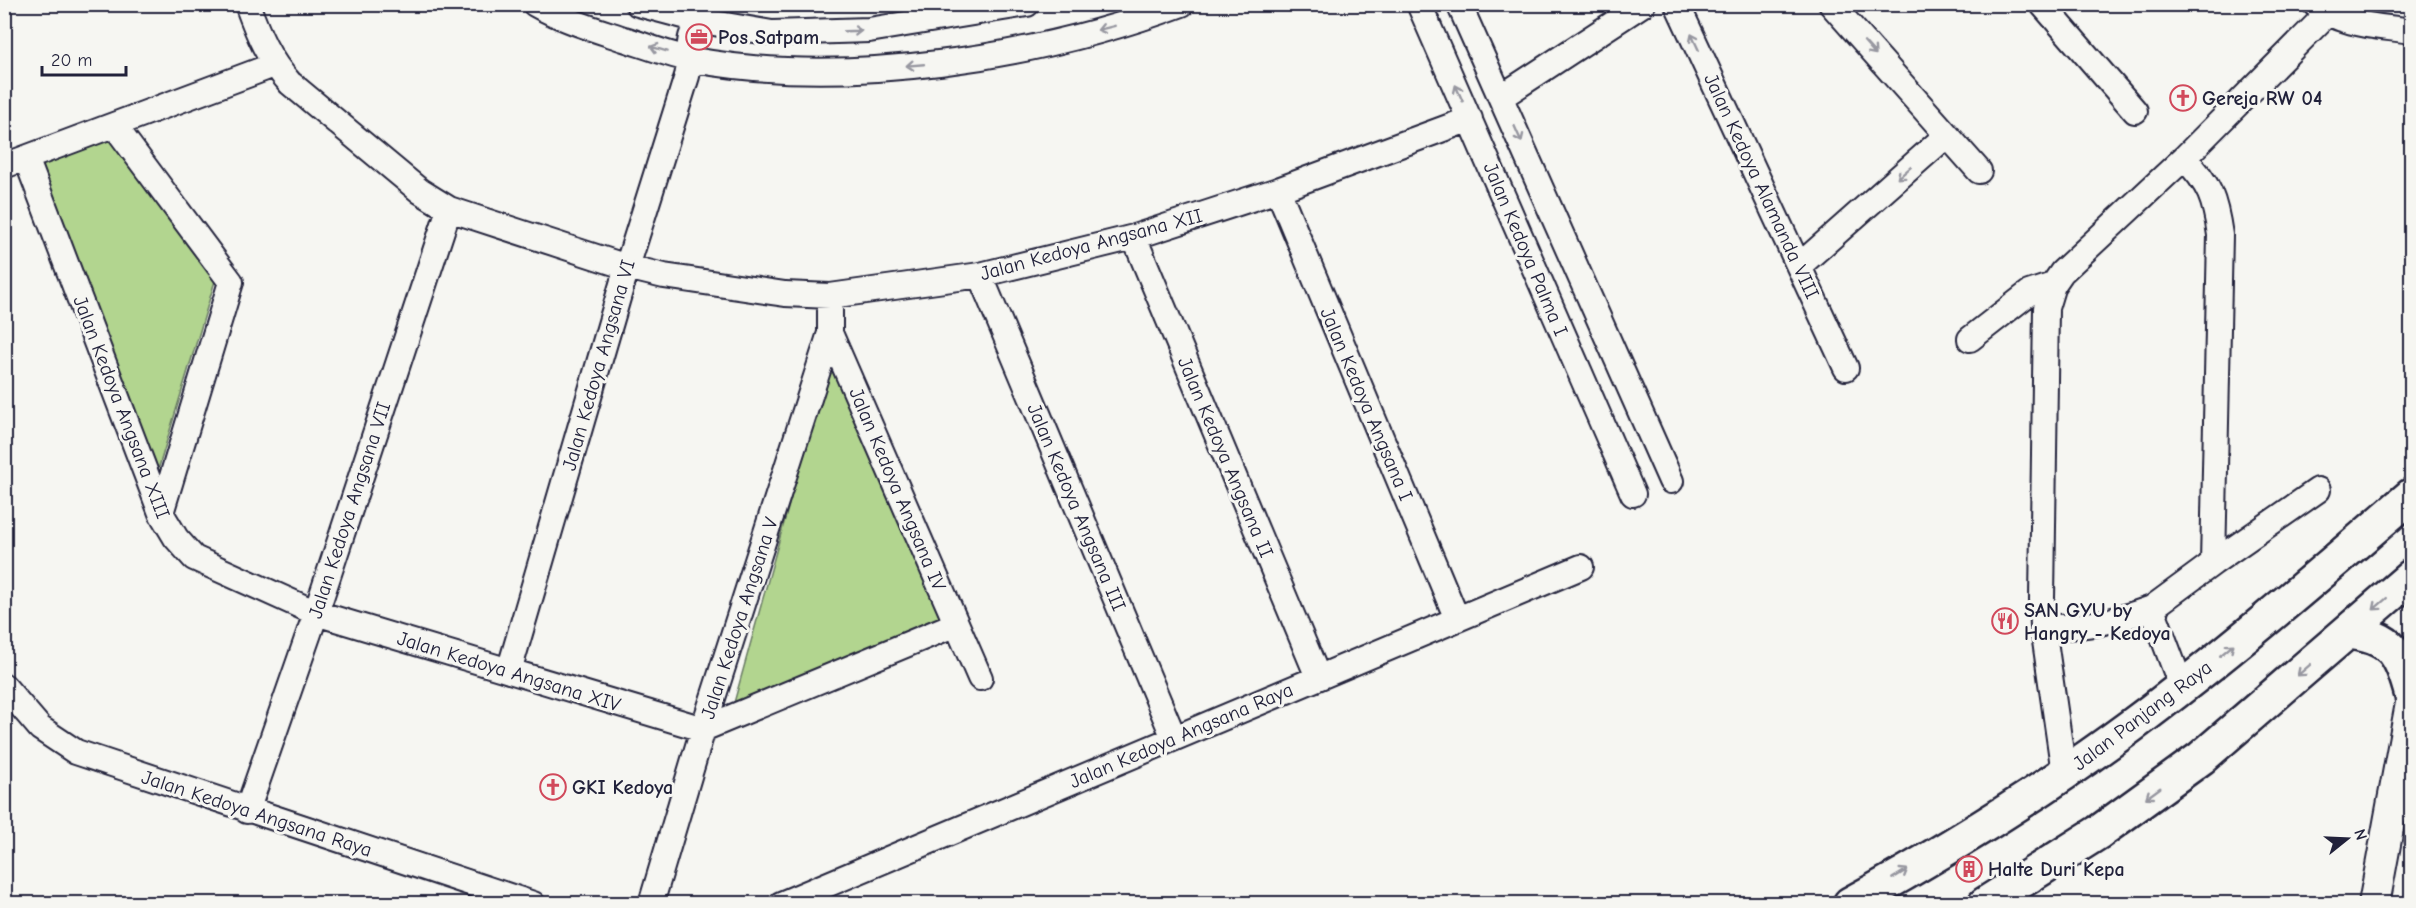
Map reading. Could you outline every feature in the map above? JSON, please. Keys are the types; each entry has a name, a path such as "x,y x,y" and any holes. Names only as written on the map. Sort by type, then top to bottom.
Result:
{"main road":[{"path":"2354,544 2412,473"},
{"name":"Jalan Panjang Raya","path":"1850,903 2064,773 2182,688 2412,495"},
{"path":"1985,903 2099,832 2201,758 2412,576"},
{"path":"2348,632 2365,634 2391,646 2400,660 2412,697"}],"street":[{"name":"Jalan Kedoya Angsana XII","path":"247,4 274,65 290,83 420,191 449,209 627,267 664,276 785,294 830,296 980,275 1134,237 1278,190 1470,119"},
{"path":"535,4 592,29 692,60 741,67 811,69 915,66 1017,51 1149,17 1182,4"},
{"path":"638,4 704,21 772,33 869,30 1027,4"},
{"name":"Jalan Kedoya Palma I","path":"1419,4 1633,494"},
{"name":"Jalan Kedoya Palma I","path":"1459,4 1671,481"},
{"path":"1502,97 1643,4"},
{"name":"Jalan Kedoya Alamanda VIII","path":"1677,4 1846,368"},
{"path":"1831,4 1979,171"},
{"path":"2042,4 2135,111"},
{"path":"2064,773 2043,627 2046,308 2053,285 2062,272 2184,158 2321,9 2346,21 2412,31"},
{"name":"Jalan Kedoya Angsana VI","path":"509,671 627,267 692,60 689,41 695,26 704,21"},
{"path":"15,162 274,65"},
{"path":"114,125 231,282 161,513"},
{"path":"1799,266 1947,135"},
{"path":"2184,158 2202,176 2216,202 2220,235 2213,563"},
{"name":"Jalan Kedoya Angsana XIII","path":"15,162 161,513 180,544 194,558 316,613"},
{"name":"Jalan Kedoya Angsana I","path":"1278,190 1457,619"},
{"name":"Jalan Kedoya Angsana VII","path":"247,811 316,613 449,209"},
{"name":"Jalan Kedoya Angsana II","path":"1134,237 1318,677"},
{"name":"Jalan Kedoya Angsana III","path":"980,275 1174,738"},
{"path":"1970,339 2029,293 2053,285"},
{"path":"1549,301 1586,286"},
{"name":"Jalan Kedoya Angsana IV","path":"830,296 830,333 980,678"},
{"name":"Jalan Kedoya Angsana V","path":"651,903 703,729 830,333"},
{"path":"2043,627 2078,628 2109,623 2152,608 2318,490"},
{"name":"Jalan Kedoya Angsana Raya","path":"781,903 1581,567"},
{"path":"2152,608 2182,688"},
{"name":"Jalan Kedoya Angsana XIV","path":"316,613 703,729"},
{"path":"703,729 956,624"},
{"name":"Jalan Kedoya Angsana Raya","path":"4,686 40,728 76,752 247,811 533,903"},
{"path":"2374,903 2412,697"}],"green space":[{"path":"112,136 221,261 152,490 37,161"},
{"path":"832,350 957,629 732,710"}],"place":[{"name":"Pos Satpam","path":"699,37"},
{"name":"Gereja RW 04","path":"2183,98"},
{"name":"SAN GYU by Hangry - Kedoya","path":"2005,621"},
{"name":"GKI Kedoya","path":"553,787"},
{"name":"Halte Duri Kepa","path":"1969,869"}]}
